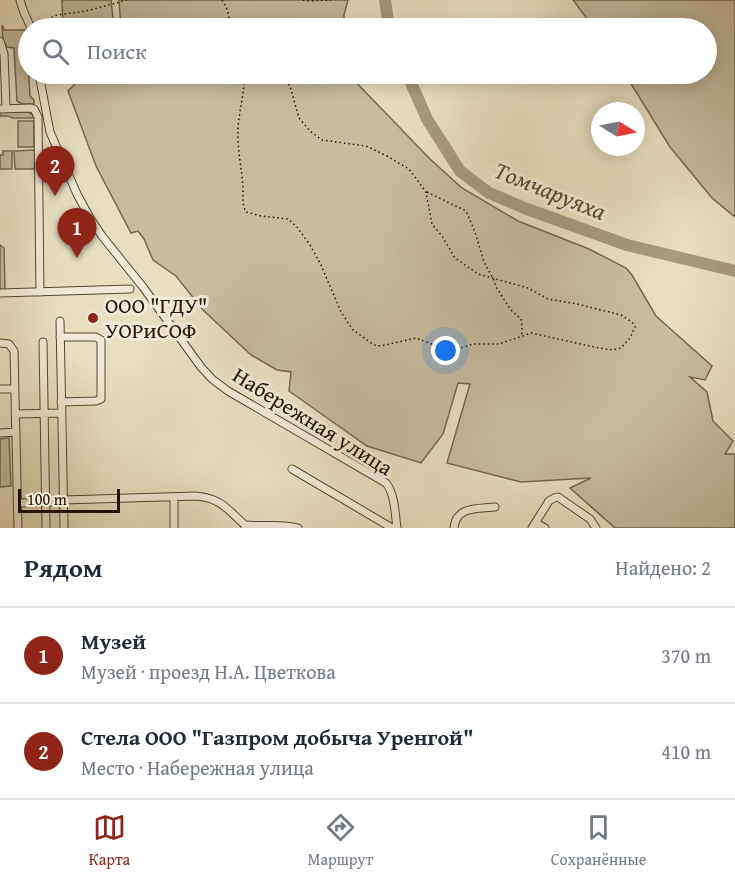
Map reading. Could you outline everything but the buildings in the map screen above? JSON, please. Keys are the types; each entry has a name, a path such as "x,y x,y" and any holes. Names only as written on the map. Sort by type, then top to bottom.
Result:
{"street":[{"path":"20,0 27,18"},
{"path":"0,41 4,54 3,108 34,109 38,117 40,292"},
{"name":"Набережная улица","path":"41,84 50,132 90,218 143,286 201,367 228,391 386,483 392,494 394,528"},
{"path":"0,293 130,289"},
{"path":"60,321 64,528"},
{"path":"60,338 96,337 101,340 101,399 61,402"},
{"path":"43,342 46,528"},
{"path":"0,343 9,344 14,351 18,528"},
{"path":"0,389 14,388"},
{"path":"15,414 62,413"},
{"path":"0,433 16,432"},
{"path":"292,469 394,528"},
{"path":"174,497 174,528"},
{"path":"18,503 205,497 225,506 245,527 282,525 298,528"},
{"path":"544,528 534,525 549,501 558,497 590,519 596,528"},
{"path":"454,528 460,513 495,507"}],"path":[{"path":"50,18 127,0"},
{"path":"222,0 227,7 230,18"},
{"path":"303,0 307,2 331,0"},
{"path":"243,84 238,129 243,206 246,212 288,219 297,227 321,265 341,312 353,330 374,345 381,346 416,338 458,349 473,344 499,344 531,333 613,350 621,348 630,338 634,327 632,322 621,315 548,299 528,288 478,274 454,258 442,236 432,224 426,192 409,169 366,146 322,140 299,118 288,84"},
{"path":"426,192 466,211 475,232 483,262 505,302 521,319 522,333 519,337"}],"shaded area":[{"path":"62,0 111,0 113,18 63,18"},
{"path":"119,0 348,0 344,18 120,18"},
{"path":"573,0 735,0 735,217 712,198 670,147 645,106 645,102 642,102 631,84 717,84 717,18 586,18"},
{"path":"2,26 4,30 18,30 18,84 29,84 30,96 34,104 22,104 17,101 14,48 7,47 3,42"},
{"path":"75,84 358,84 430,159 462,188 518,221 589,249 626,268 656,316 712,366 705,380 690,377 707,392 713,421 733,441 725,454 735,454 735,528 615,528 570,488 591,478 521,482 447,463 470,384 458,383 443,434 421,463 367,446 289,391 291,372 277,370 251,355 203,310 176,276 153,260 138,231 131,233 96,166 68,91"},
{"path":"0,112 28,112 34,118 0,116"},
{"path":"18,121 34,121 34,147 18,147"},
{"path":"35,150 33,169 15,169 14,151"},
{"path":"3,151 12,151 12,169 0,169 0,155 3,155"},
{"path":"0,245 4,248 5,290 0,290"},
{"path":"9,438 11,486 0,487 0,439"}],"waterway":[{"name":"Томчаруяха","path":"385,0 388,18"},
{"name":"Томчаруяха","path":"411,84 427,119 460,171 489,193 627,245 735,271"}],"place":[{"name":"Стела ООО \"Газпром добыча Уренгой\"","path":"55,196"},
{"name":"Музей","path":"77,258"},
{"name":"ООО \"ГДУ\" УОРиСОФ","path":"93,318"}]}
